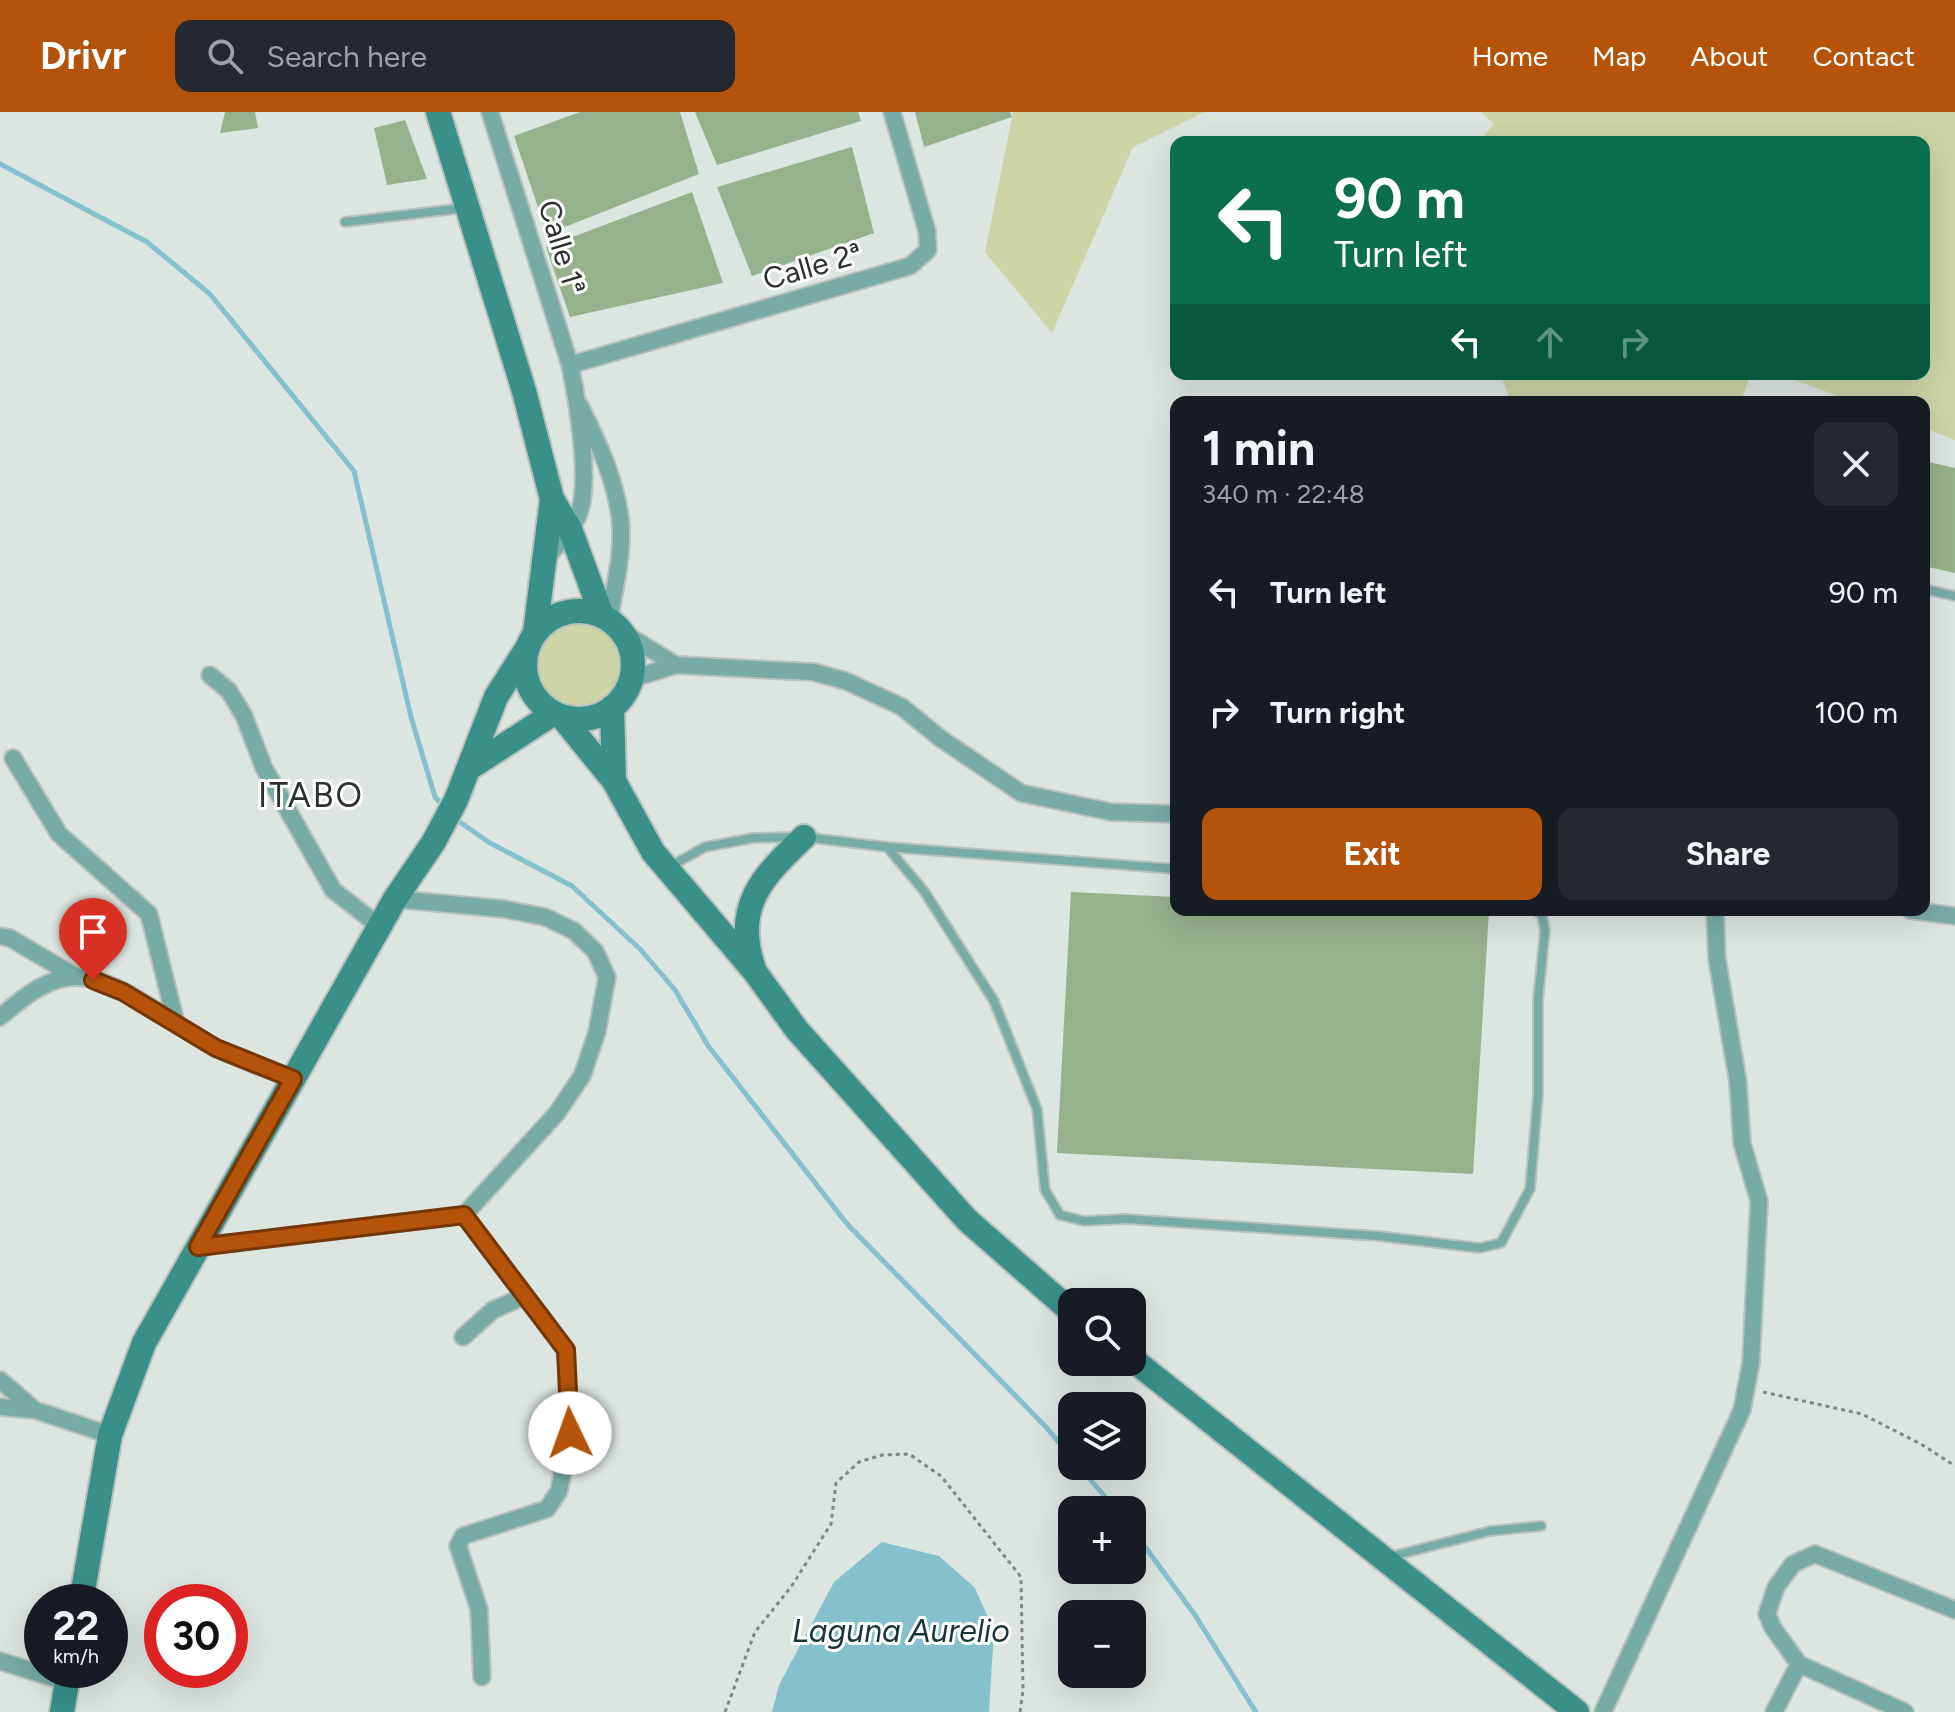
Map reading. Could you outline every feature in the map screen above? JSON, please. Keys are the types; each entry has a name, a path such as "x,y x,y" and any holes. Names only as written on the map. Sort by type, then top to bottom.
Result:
{"main road":[{"path":"438,112 524,391 552,499 570,529 611,623 632,657 631,679 612,707 597,716 579,719 558,715 468,769"},
{"path":"552,499 546,558 532,639 524,664 528,684 538,701 558,715 614,781 636,825 666,869 755,972 797,1030 967,1220 1058,1300"},
{"path":"84,1584 110,1435 144,1343 379,926 433,843 456,800 496,697 546,622 573,611 611,623"},
{"path":"612,707 614,781"},
{"path":"755,972 745,942 749,912 758,885 804,837"},
{"path":"1146,1370 1577,1712"},
{"path":"62,1712 66,1688"}],"street":[{"name":"Calle 1ª","path":"490,112 570,365 577,400 582,498 578,517 546,558"},
{"name":"Calle 2ª","path":"570,365 910,266 928,250 927,231 892,112"},
{"name":"Calle 1ª","path":"577,400 601,448 618,507 619,556 611,623"},
{"path":"611,623 676,665"},
{"path":"631,679 676,665 813,672 846,681 902,707 940,738 1021,793 1111,812 1170,814"},
{"path":"210,675 229,691 244,716 264,768 333,890 379,926"},
{"path":"13,758 59,834 149,914 176,1023"},
{"path":"198,1247 464,1215 557,1113 582,1076 597,1032 607,977 595,951 574,931 545,917 504,909 395,899"},
{"path":"1930,913 1955,916"},
{"path":"1603,1712 1742,1410 1746,1388 1758,1271 1759,1201 1742,1143 1738,1082 1717,959 1715,916"},
{"path":"0,936 76,977 123,992 216,1048 293,1079"},
{"path":"0,1017 53,980 76,977"},
{"path":"464,1215 566,1350 570,1433 559,1491 547,1509 463,1536 458,1546 479,1609 482,1677"},
{"path":"463,1337 493,1310 525,1296"},
{"path":"0,1380 35,1410"},
{"path":"0,1407 35,1410 110,1435"},
{"path":"1905,1712 1799,1664 1773,1628 1767,1614 1776,1587 1793,1564 1815,1554 1955,1610"},
{"path":"0,1661 24,1666"},
{"path":"1774,1712 1799,1664"}],"lane":[{"path":"345,222 467,207"},
{"path":"1930,590 1955,596"},
{"path":"666,869 705,847 753,838 804,837 887,847 1170,869"},
{"path":"887,847 924,891 994,1001 1037,1109 1045,1190 1060,1215 1084,1221 1126,1219 1315,1232 1480,1248 1501,1243 1530,1189 1538,1095 1538,1000 1545,930 1542,916"},
{"path":"1385,1558 1490,1531 1541,1526"}],"path":[{"path":"1746,1388 1862,1414 1921,1444 1955,1466"},
{"path":"725,1712 755,1632 791,1587 831,1524 836,1483 859,1462 882,1455 909,1454 941,1476 1021,1577 1023,1691 1020,1712"}],"green space":[{"path":"1013,112 1205,112 1133,147 1052,333 985,252"},
{"path":"1481,112 1955,112 1955,440 1930,430 1930,396 1838,396 1795,380 1930,380 1930,136 1484,136 1494,124"},
{"path":"1502,380 1749,380 1742,396 1509,396"},
{"path":"579,617 597,621 612,631 622,646 626,664 622,682 612,697 597,707 579,711 561,707 546,697 536,682 532,664 536,646 546,631 561,621"}],"water":[{"name":"Laguna Aurelio","path":"882,1542 939,1556 975,1588 994,1631 989,1712 772,1712 779,1685 834,1582"}],"building":[{"path":"225,112 255,112 258,128 220,133"},
{"path":"580,112 680,112 699,174 547,234 514,136"},
{"path":"695,112 858,112 861,121 717,165"},
{"path":"915,112 1010,112 1012,117 924,147"},
{"path":"405,120 427,179 387,185 374,128"},
{"path":"852,147 874,233 752,276 717,187"},
{"path":"692,192 723,283 570,317 546,247"},
{"path":"1930,462 1955,468 1955,573 1930,567"},
{"path":"1071,892 1170,897 1170,916 1489,916 1473,1174 1057,1153"}],"waterway":[{"path":"0,164 147,242 210,294 354,471 411,717 435,797 444,807"},
{"path":"454,818 490,843 572,886 640,949 675,990 709,1047 848,1225 1058,1441"},
{"path":"1091,1480 1104,1496"},
{"path":"1146,1548 1195,1615 1256,1712"}],"district":[{"name":"ITABO","path":"311,795"}],"route":[{"path":"93,980 123,992 216,1048 293,1079 198,1247 464,1215 566,1350 570,1433"}]}
